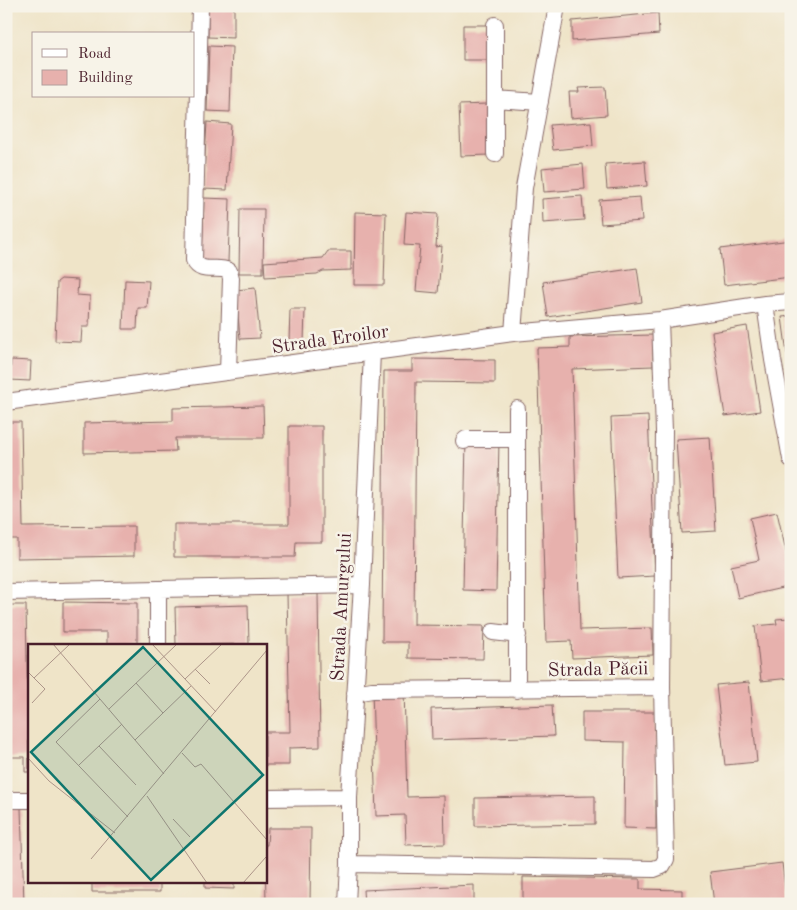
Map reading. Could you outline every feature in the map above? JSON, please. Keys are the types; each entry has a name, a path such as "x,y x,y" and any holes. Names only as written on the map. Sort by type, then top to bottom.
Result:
{"street":[{"path":"200,6 194,260 197,266 203,269 224,269 229,271 231,278 228,372"},
{"path":"513,333 524,188 557,6"},
{"path":"495,25 495,154"},
{"path":"495,99 540,102"},
{"name":"Strada Eroilor","path":"6,402 513,333 660,320 765,304 791,302"},
{"path":"765,304 791,459"},
{"path":"660,320 664,431 662,687"},
{"name":"Strada Amurgului","path":"347,904 349,797 362,585 372,352"},
{"path":"517,409 517,690"},
{"path":"464,441 466,439 517,439"},
{"path":"6,592 362,585"},
{"path":"158,589 158,644"},
{"path":"493,632 518,635"},
{"name":"Strada Păcii","path":"349,864 654,869 662,866 666,859 662,687 372,690 354,693"},
{"path":"266,798 349,797"},
{"path":"6,800 28,800"}],"building":[{"path":"208,6 234,6 234,38 208,37"},
{"path":"658,13 659,34 572,41 572,21"},
{"path":"463,25 487,25 487,60 463,60"},
{"path":"209,46 232,47 230,112 207,111"},
{"path":"605,87 607,115 571,118 569,92 579,92 578,88"},
{"path":"487,104 489,155 461,156 459,105"},
{"path":"207,122 231,124 227,190 203,189"},
{"path":"591,122 593,146 553,150 550,125"},
{"path":"645,161 647,186 607,189 605,164"},
{"path":"583,164 585,189 544,192 542,168"},
{"path":"582,196 584,220 543,223 542,199"},
{"path":"640,197 642,221 601,224 599,200"},
{"path":"204,198 230,199 228,262 202,261"},
{"path":"240,209 264,209 263,273 239,273"},
{"path":"355,212 386,213 384,285 354,285"},
{"path":"406,212 438,214 436,247 442,246 438,293 416,291 420,246 404,245"},
{"path":"791,240 791,277 724,285 720,249"},
{"path":"328,251 351,251 351,270 265,277 264,262 323,258"},
{"path":"637,268 642,302 548,317 543,282"},
{"path":"61,279 78,280 77,295 90,296 89,327 82,327 81,342 55,341 57,282"},
{"path":"125,280 149,281 147,308 138,308 137,329 123,329"},
{"path":"255,288 260,338 240,339 236,290"},
{"path":"290,309 305,309 304,342 289,342"},
{"path":"791,316 791,353 787,354 782,317"},
{"path":"747,326 760,411 725,416 712,332"},
{"path":"653,335 653,366 572,369 580,630 652,628 653,655 572,658 571,641 546,642 537,348 570,347 570,337"},
{"path":"412,359 495,360 495,383 416,382 414,625 484,626 483,659 408,658 408,642 382,642 384,371 412,371"},
{"path":"11,360 31,361 30,381 10,380"},
{"path":"263,406 264,438 175,438 176,451 84,453 84,423 173,421 173,408"},
{"path":"648,416 655,576 618,578 611,418"},
{"path":"6,422 21,422 23,527 134,526 134,556 17,558 17,539 6,539"},
{"path":"289,426 322,426 322,542 296,542 295,557 174,557 174,524 289,524"},
{"path":"710,437 716,531 682,533 676,439"},
{"path":"466,439 499,439 496,591 463,590"},
{"path":"777,512 791,573 791,586 738,598 731,566 759,560 750,518"},
{"path":"318,593 320,747 289,748 289,765 266,765 266,732 290,732 287,594"},
{"path":"63,602 137,603 137,644 107,644 107,632 63,632"},
{"path":"6,605 26,605 28,772 25,772 25,757 6,757"},
{"path":"248,605 249,644 176,644 175,607"},
{"path":"790,618 791,678 761,681 755,626 777,624 776,619"},
{"path":"749,682 757,762 725,765 716,685"},
{"path":"404,689 407,797 444,796 445,844 406,845 405,815 376,816 372,690"},
{"path":"552,705 554,736 432,740 431,709"},
{"path":"582,712 656,712 656,829 624,828 625,742 582,741"},
{"path":"595,796 595,824 475,826 475,798"},
{"path":"21,808 24,904 6,904 6,809"},
{"path":"268,828 311,828 310,904 266,904"},
{"path":"782,863 787,904 714,904 710,872"},
{"path":"523,877 640,879 640,889 682,890 682,904 523,904"},
{"path":"92,882 160,882 160,892 92,892"},
{"path":"205,882 234,882 234,889 205,888"},
{"path":"474,885 474,904 364,904 363,890"}]}
